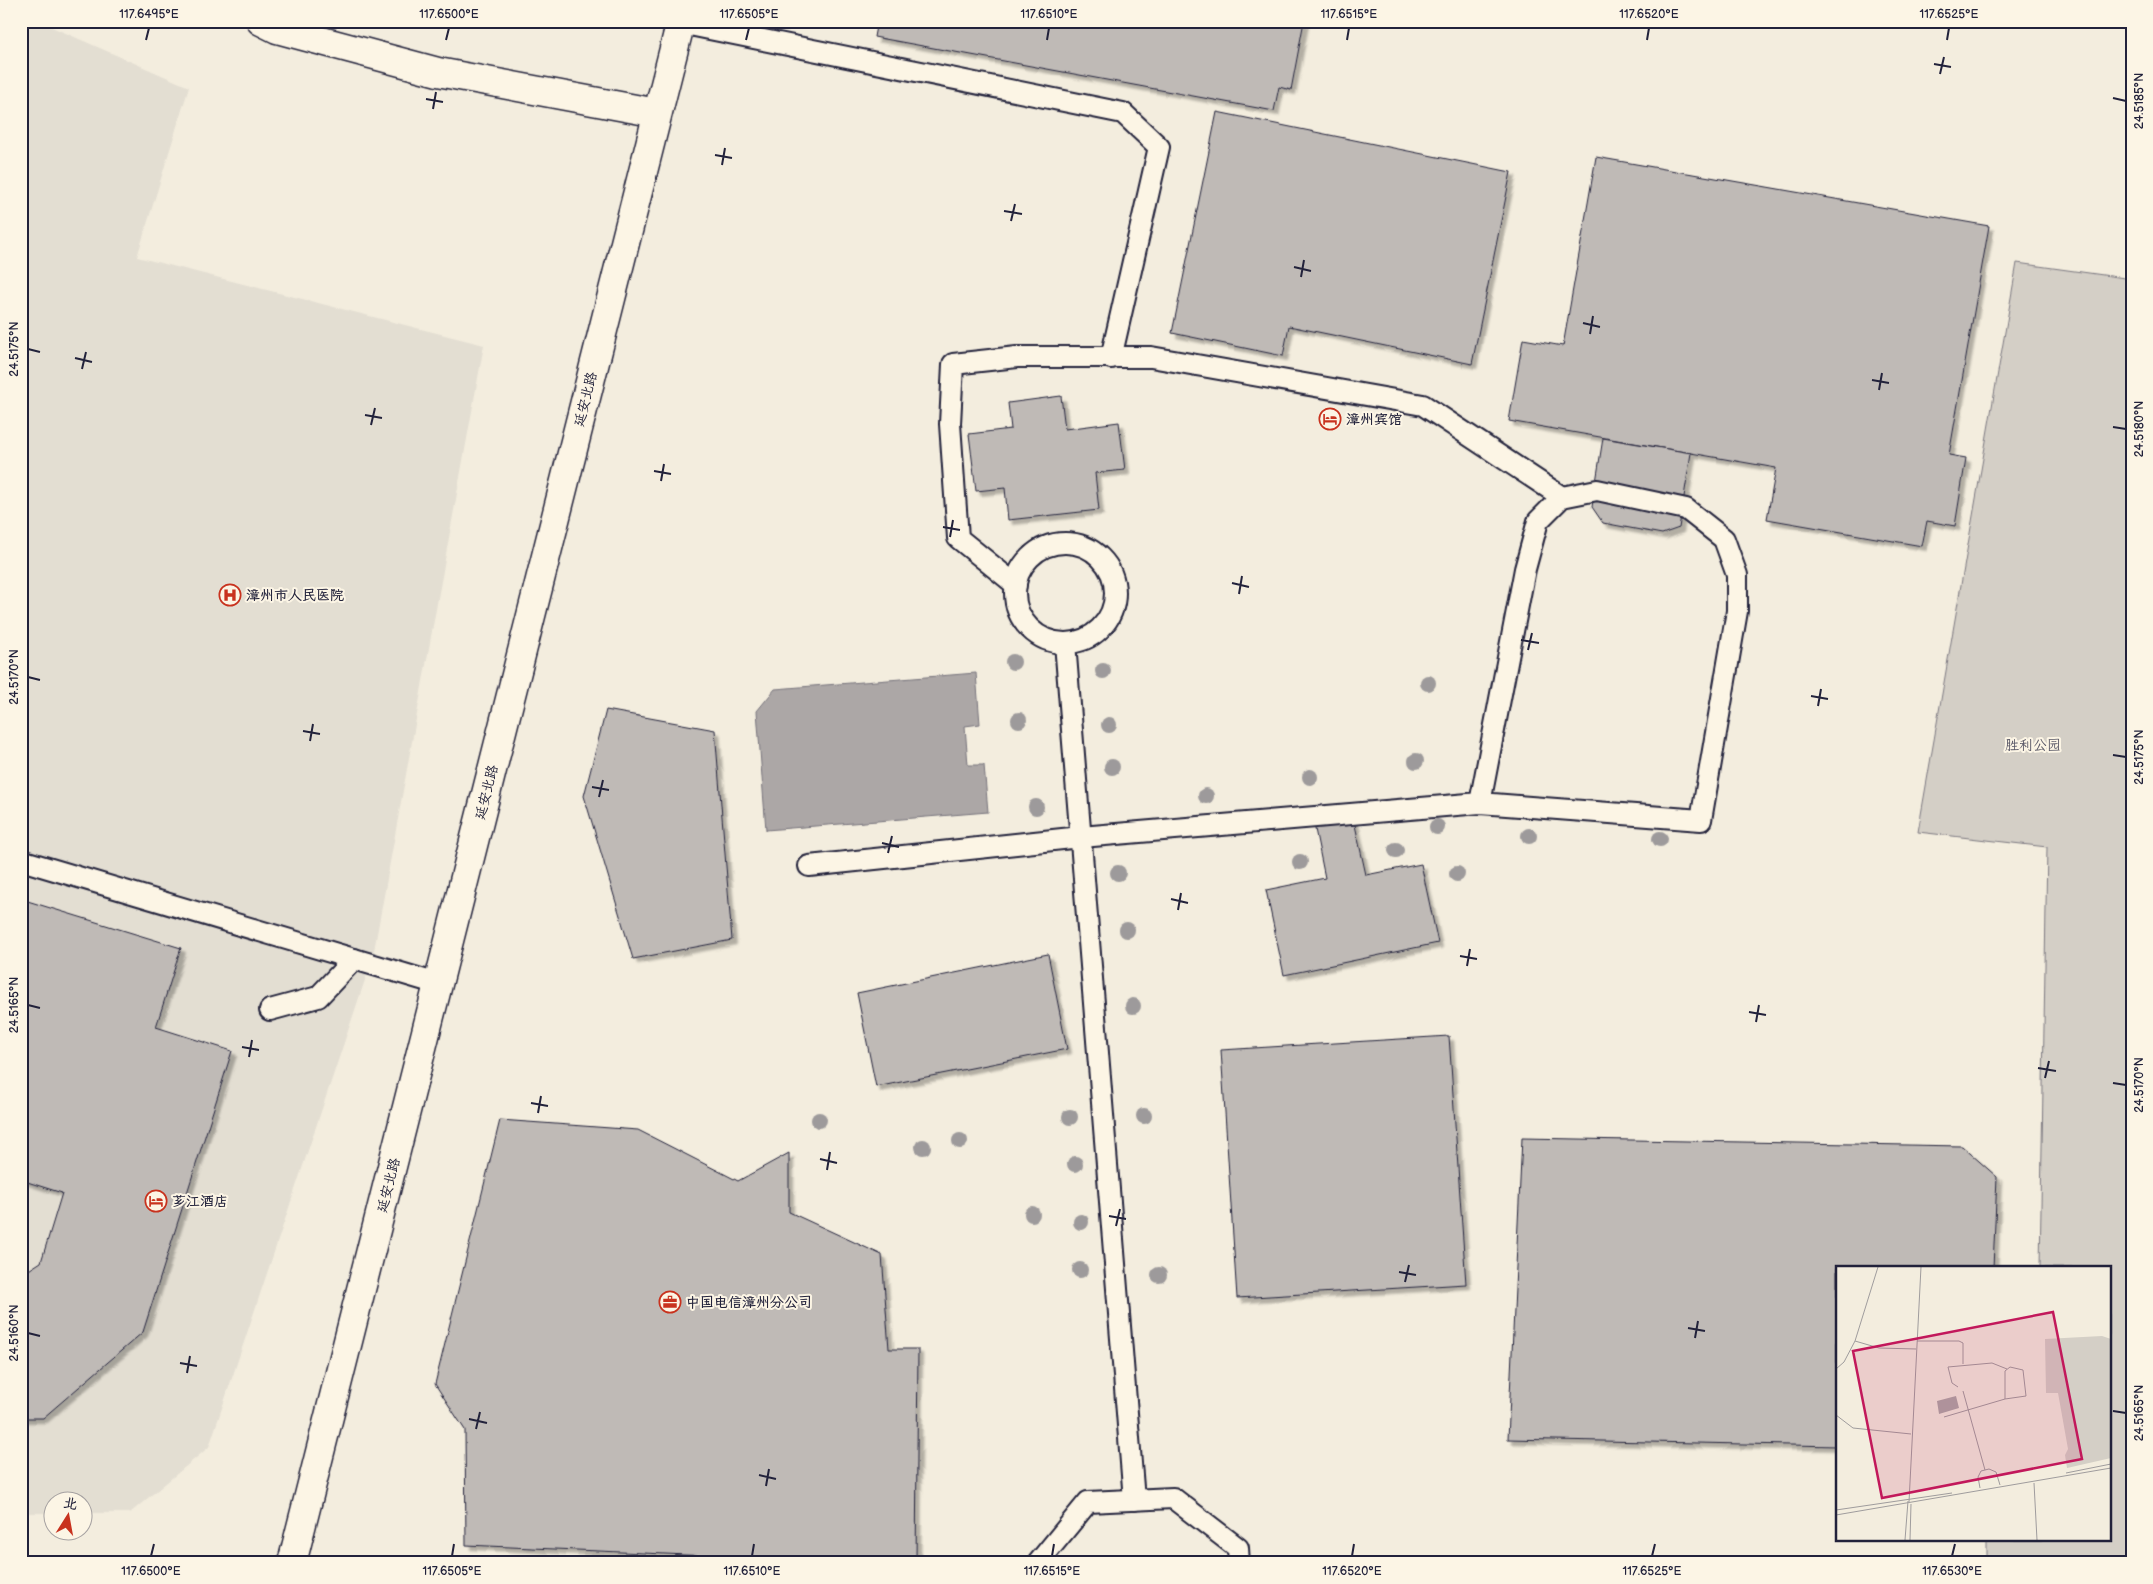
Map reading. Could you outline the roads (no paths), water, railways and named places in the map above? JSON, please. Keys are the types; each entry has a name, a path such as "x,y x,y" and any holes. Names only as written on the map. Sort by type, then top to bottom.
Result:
{"main road":[{"path":"261,21 277,29 438,72 657,113"},
{"name":"延安北路","path":"292,1563 680,22"}],"lane":[{"path":"680,22 1123,113 1159,147 1111,358"},
{"path":"1016,585 958,538 950,424 953,364 1017,357 1151,357 1424,405 1562,497"},
{"path":"809,866 1081,837 1480,803 1701,820 1737,611 1737,575 1724,539 1686,509 1597,490 1562,497 1538,521 1524,578 1480,803"},
{"path":"1063,542 1079,544 1094,551 1105,562 1113,576 1116,592 1114,608 1106,622 1095,633 1081,640 1065,643 1048,639 1033,631 1022,618 1016,602 1016,585 1021,568 1032,556 1046,546 1063,542"},
{"path":"1065,643 1134,1500"},
{"path":"21,860 438,984"},
{"path":"270,1010 318,997 354,959"},
{"path":"1038,1563 1088,1502 1173,1498 1238,1548 1239,1563"}],"place":[{"name":"漳州宾馆","path":"1330,419"},
{"name":"漳州市人民医院","path":"230,595"},
{"name":"芗江酒店","path":"156,1201"},
{"name":"中国电信漳州分公司","path":"670,1302"}],"park label":[{"name":"胜利公园","path":"2033,745"}]}
